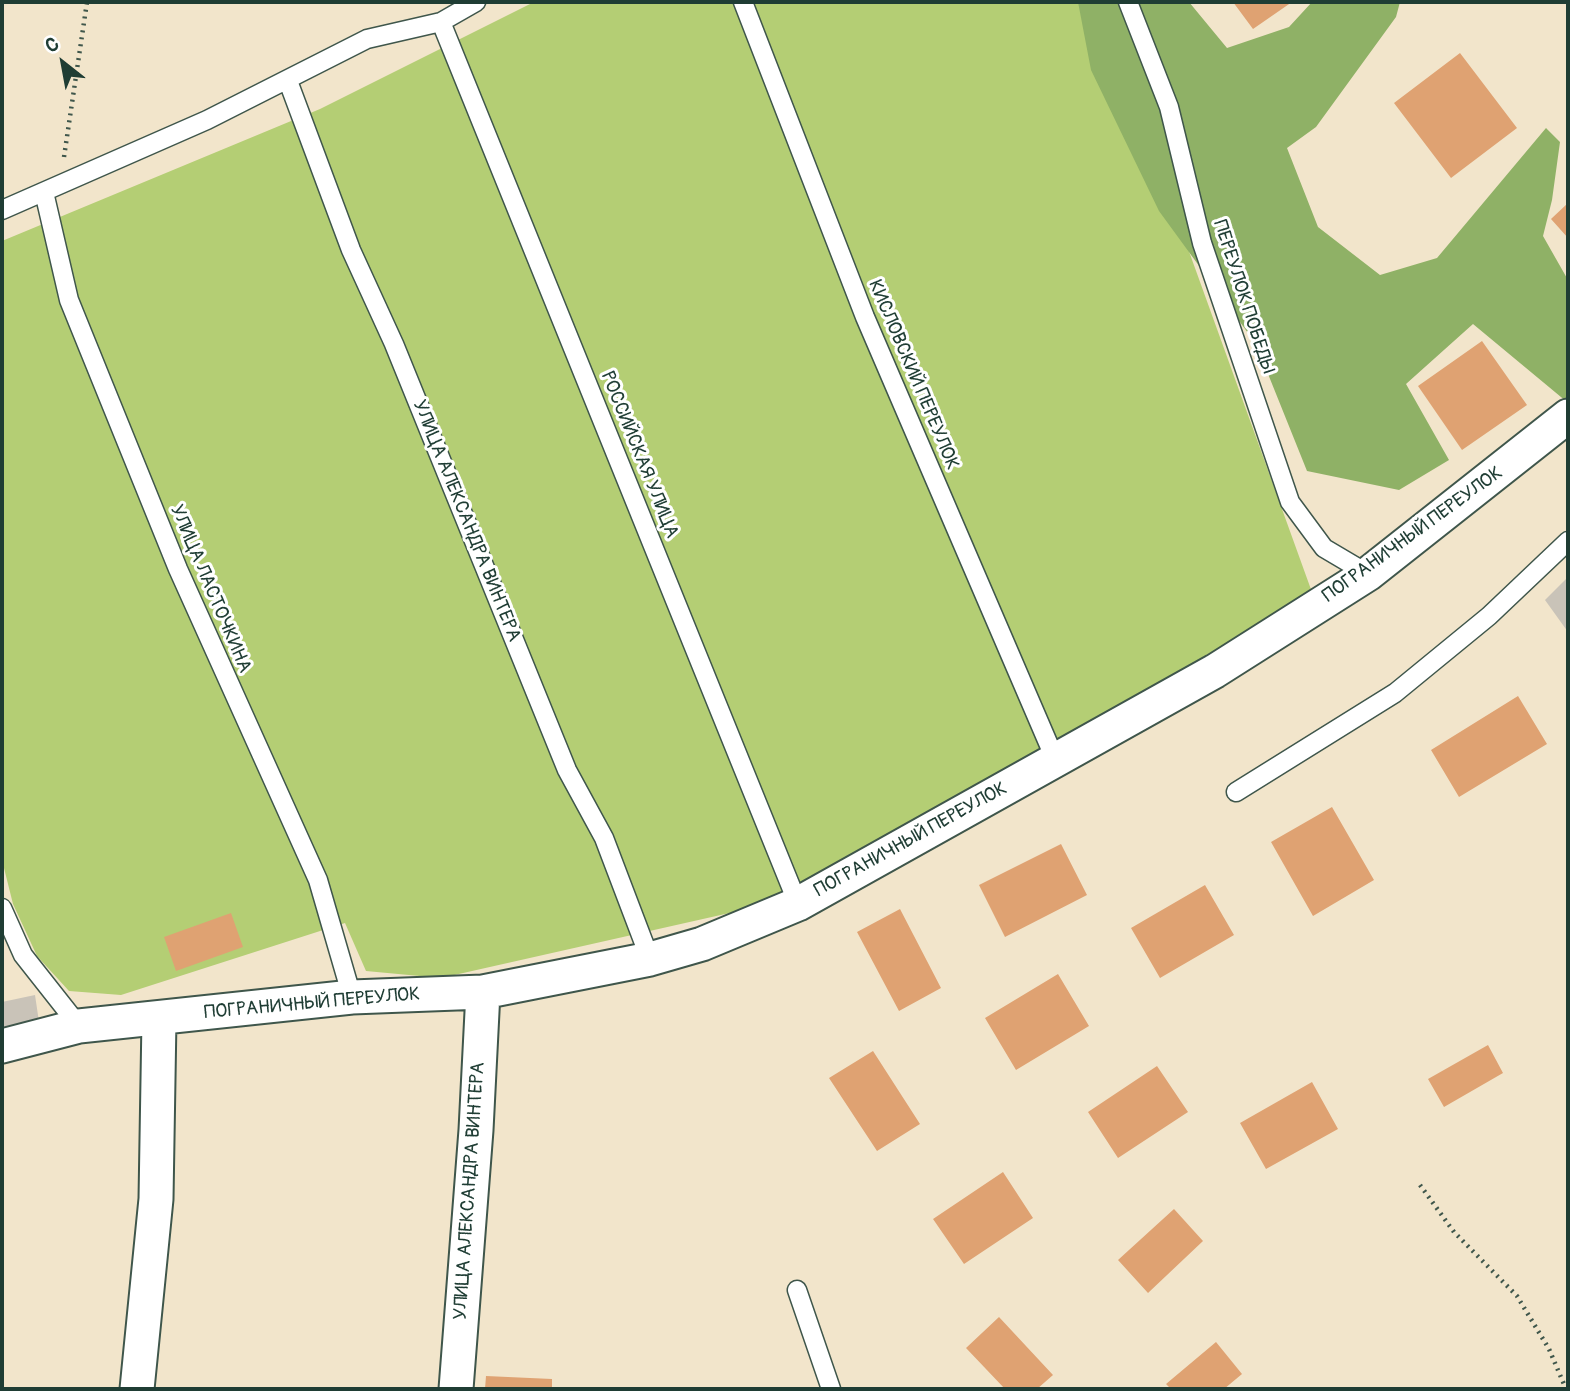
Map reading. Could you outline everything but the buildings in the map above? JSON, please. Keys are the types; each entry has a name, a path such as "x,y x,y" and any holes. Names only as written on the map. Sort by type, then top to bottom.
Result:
{"street":[{"name":"ПОГРАНИЧНЫЙ ПЕРЕУЛОК","path":"2,1046 79,1026 352,997 483,992 650,959 702,944 797,904 1215,671 1368,574 1501,472 1568,416"},
{"name":"УЛИЦА АЛЕКСАНДРА ВИНТЕРА","path":"456,1389 476,1130 483,992"},
{"path":"137,1389 156,1199 159,1019"}],"lane":[{"path":"2,210 288,81 367,39 441,22 476,2"},
{"name":"КИСЛОВСКИЙ ПЕРЕУЛОК","path":"743,2 864,317 1055,759"},
{"name":"ПЕРЕУЛОК ПОБЕДЫ","path":"1128,2 1169,107 1202,243 1290,502 1324,548 1368,574"},
{"name":"РОССИЙСКАЯ УЛИЦА","path":"441,22 797,904"},
{"name":"УЛИЦА АЛЕКСАНДРА ВИНТЕРА","path":"288,81 351,250 394,344 567,770 604,838 650,959"},
{"name":"УЛИЦА ЛАСТОЧКИНА","path":"52,189 69,300 183,581 318,880 352,997"},
{"path":"1236,792 1395,692 1489,616 1568,541"},
{"path":"2,908 23,955 79,1026"},
{"path":"797,1290 831,1389"}],"path":[{"path":"52,189 87,2"},
{"path":"1420,1185 1454,1232 1517,1296 1549,1349 1566,1389"}],"shaded area":[{"path":"1568,577 1568,632 1545,600"},
{"path":"35,995 39,1022 2,1029 2,1002"}],"green space":[{"path":"534,2 1099,2 1313,595 765,905 441,978 366,971 345,923 121,995 69,991 37,956 13,904 2,860 2,241 320,109"},
{"path":"1078,2 1189,2 1227,48 1289,27 1312,2 1400,2 1396,17 1316,127 1287,148 1318,227 1380,275 1437,258 1546,128 1560,142 1552,200 1543,236 1568,280 1567,402 1473,324 1406,384 1449,460 1399,490 1307,471 1256,344 1159,211 1091,70"}]}
